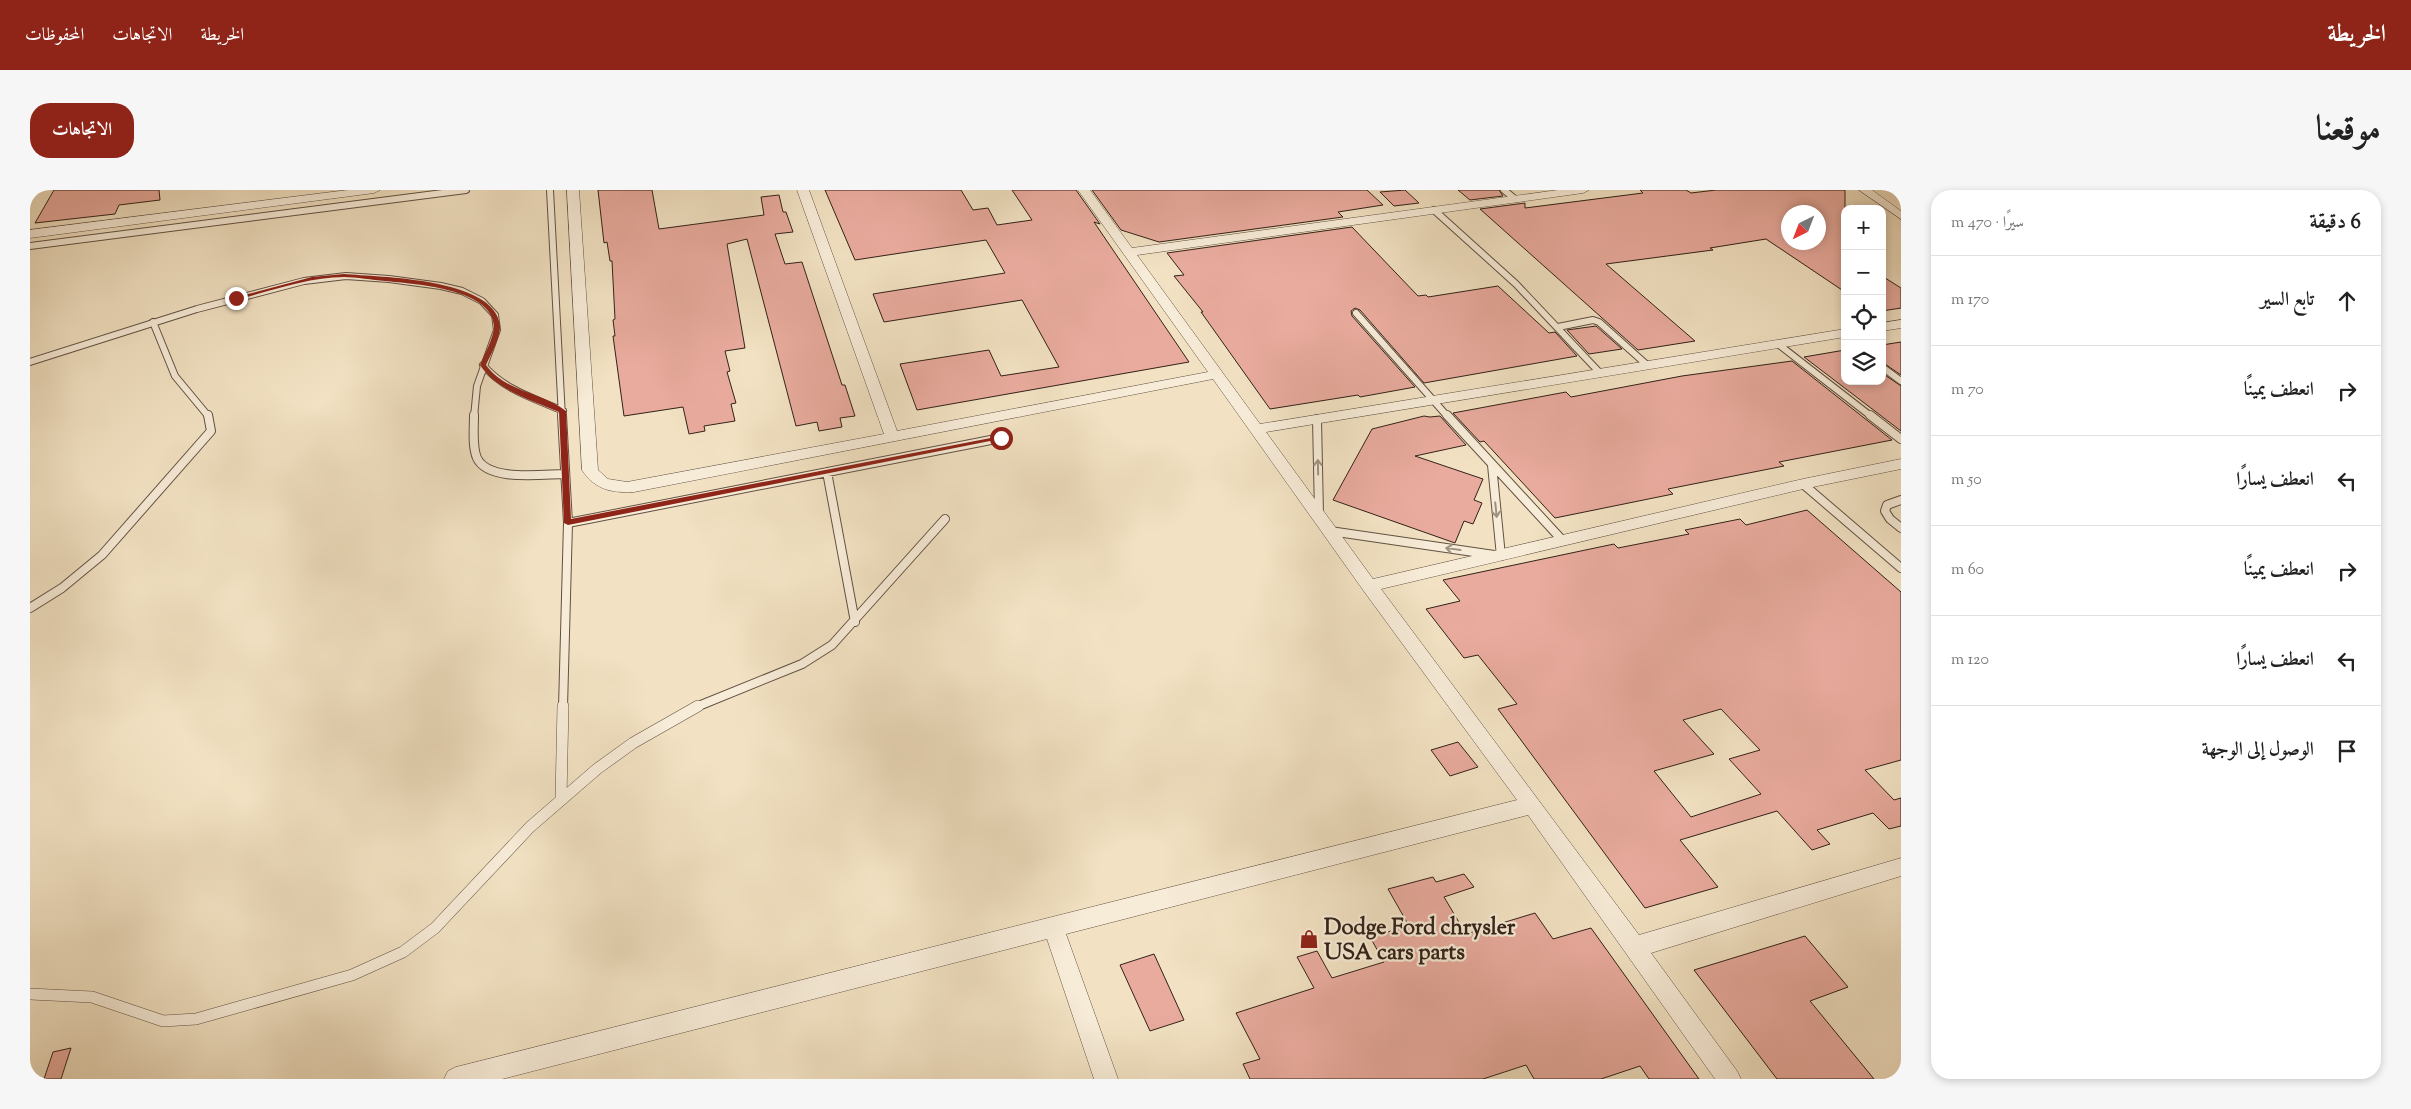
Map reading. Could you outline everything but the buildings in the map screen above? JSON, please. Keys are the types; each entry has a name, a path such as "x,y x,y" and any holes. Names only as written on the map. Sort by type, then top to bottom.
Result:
{"street":[{"path":"30,234 374,190"},
{"path":"573,190 590,470 594,478 611,486 634,487 1218,374"},
{"path":"803,190 892,437"},
{"path":"1084,190 1369,586 1532,805 1729,1079"},
{"path":"1130,252 1555,192 1583,190"},
{"path":"1865,190 1901,216"},
{"path":"1886,326 1900,324"},
{"path":"1257,429 1778,344 1841,336"},
{"path":"1369,586 1803,484 1901,464"},
{"path":"456,1079 508,1072 1053,926 1532,805"},
{"path":"1635,947 1901,867"},
{"path":"1053,926 1106,1079"}],"lane":[{"path":"30,246 466,190"},
{"path":"550,190 568,523 561,798"},
{"path":"1504,190 1515,199"},
{"path":"1434,210 1509,278 1600,373"},
{"path":"30,362 153,322 236,298 324,277 353,276 433,284 472,296 484,303 496,318 496,332 483,365 474,396 476,455 478,461 491,472 500,474 565,474"},
{"path":"1356,313 1563,541"},
{"path":"1558,327 1593,320 1600,322 1647,365"},
{"path":"30,608 76,577 114,544 211,431 210,417 175,376 163,340 153,322"},
{"path":"1778,344 1901,439"},
{"path":"483,365 488,372 504,385 562,411"},
{"path":"1886,370 1901,381"},
{"path":"1317,419 1319,514"},
{"path":"568,523 1001,438"},
{"path":"1330,531 1501,556 1492,465"},
{"path":"827,472 854,622"},
{"path":"1803,484 1901,568"},
{"path":"1901,500 1887,505 1885,511 1890,519 1901,528"},
{"path":"30,994 92,997 123,1006 149,1018 178,1021 196,1019 369,970 403,952 435,928 500,857 561,798 597,769 663,724 709,700 802,664 832,645 945,519"}],"place":[{"name":"Dodge Ford chrysler USA cars parts","path":"1309,939"}],"route":[{"path":"236,298 312,279 353,276 433,284 459,291 484,303 493,312 497,324 496,332 483,365 488,372 504,385 548,403 562,411 568,523 1001,438"}]}
